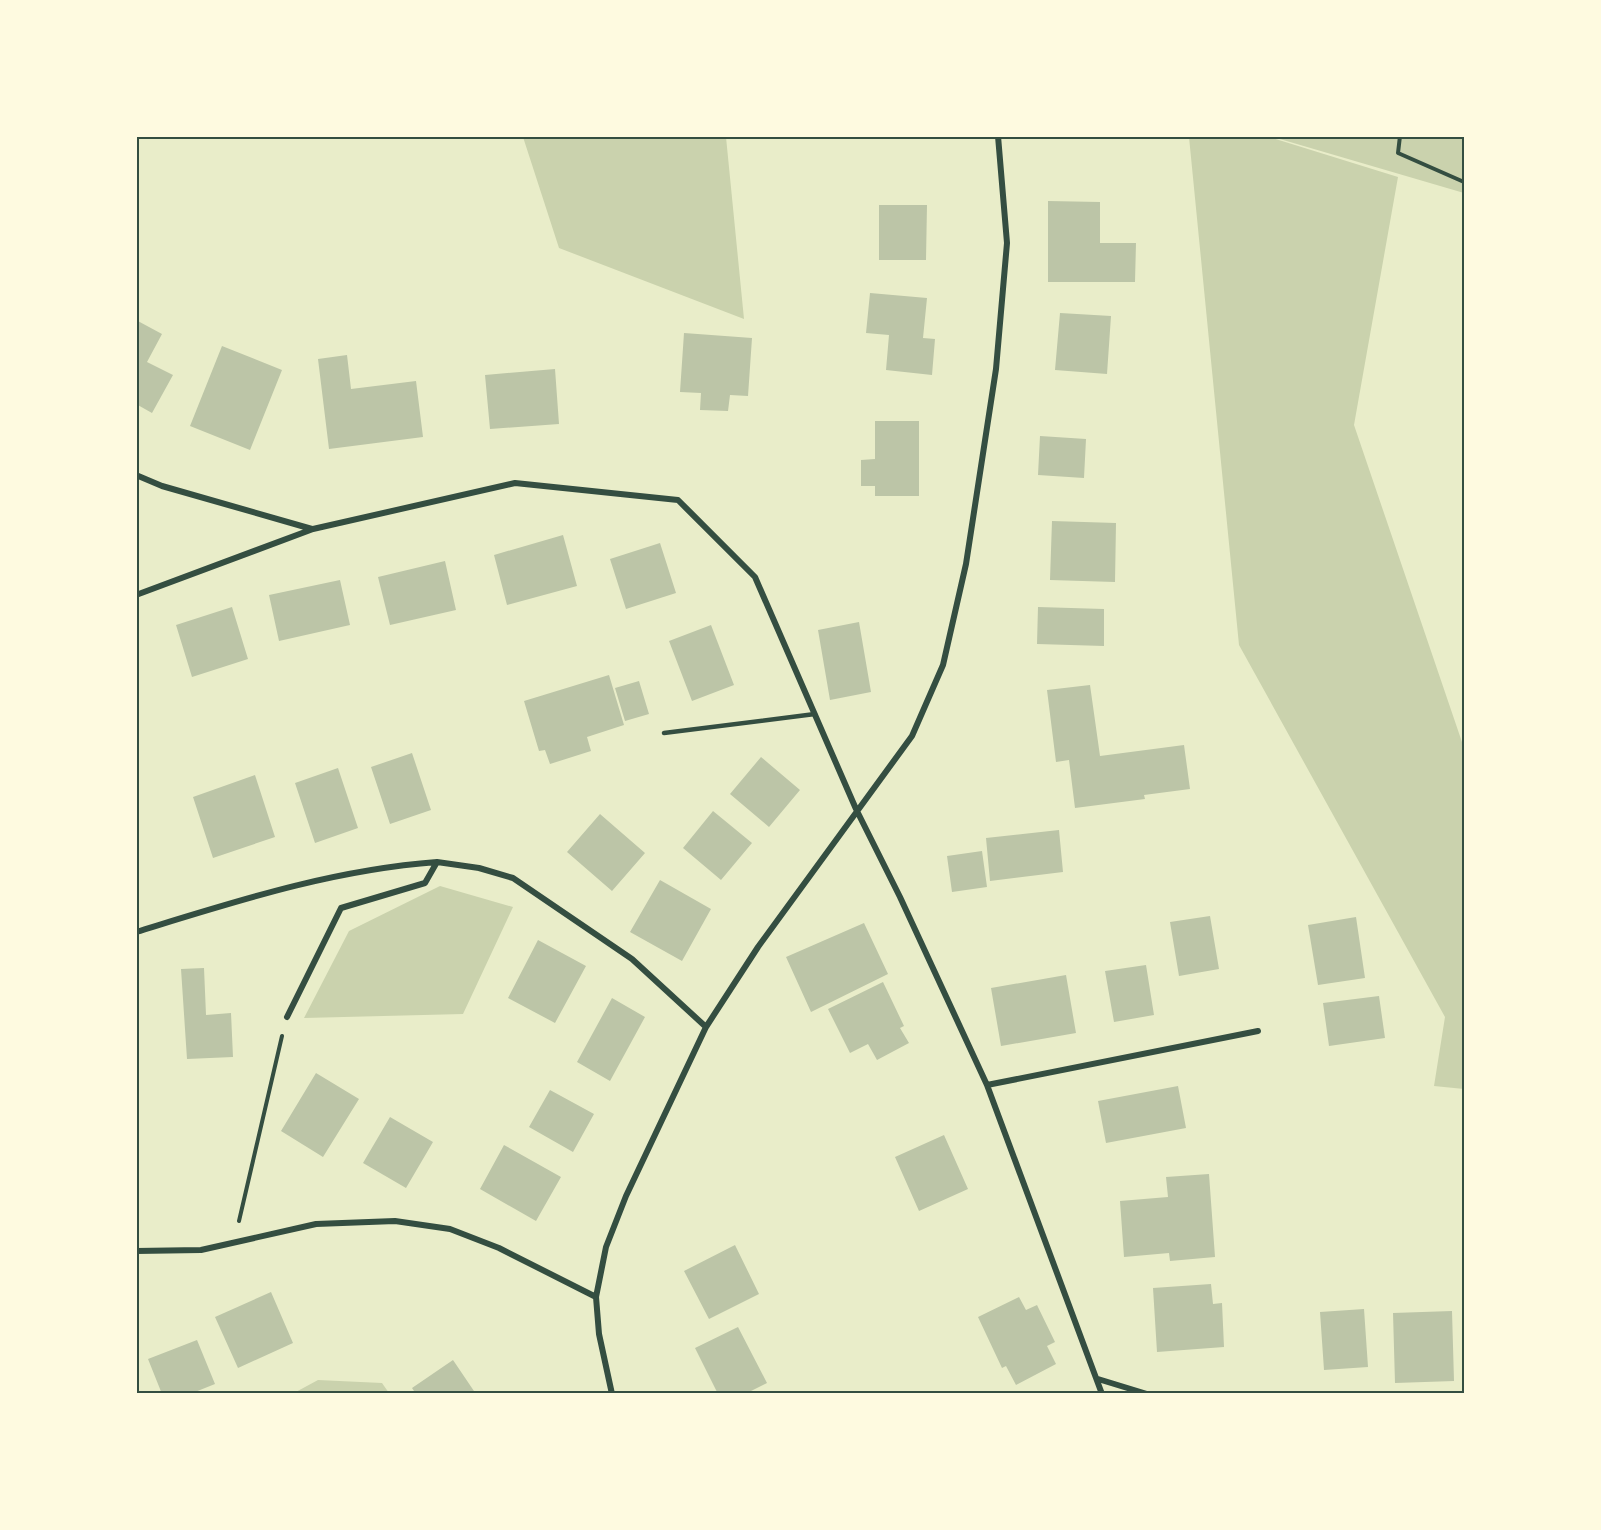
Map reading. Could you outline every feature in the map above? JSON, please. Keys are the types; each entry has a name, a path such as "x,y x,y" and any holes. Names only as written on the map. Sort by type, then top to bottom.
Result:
{"street":[{"path":"612,1394 599,1334 596,1297 606,1247 626,1196 706,1027 758,947 856,809 912,736 943,665 966,564 996,369 1007,243 998,136"},
{"path":"136,475 162,486 313,529"},
{"path":"136,595 313,529 515,483 678,500 755,577 856,809 900,897 987,1085 1102,1394"},
{"path":"136,932 297,883 396,865 436,862 479,868 513,878 632,959 706,1027"},
{"path":"287,1017 341,908 425,883 436,862"},
{"path":"987,1085 1258,1031"},
{"path":"136,1251 201,1250 316,1224 395,1221 450,1229 499,1248 596,1297"},
{"path":"1098,1379 1147,1394"}],"lane":[{"path":"664,733 815,714"}],"path":[{"path":"1400,136 1398,153 1464,182"},
{"path":"235,1242 249,1172 287,1017"}],"green space":[{"path":"523,137 726,137 744,319 559,248"},
{"path":"1189,137 1269,137 1398,177 1354,425 1464,748 1464,1089 1434,1086 1445,1017 1239,645"},
{"path":"1273,137 1464,137 1464,193"},
{"path":"440,886 513,907 463,1014 304,1018 349,931"},
{"path":"318,1380 382,1383 389,1393 294,1393"}],"building":[{"path":"1048,201 1100,202 1100,243 1136,243 1135,282 1048,282"},
{"path":"879,205 927,205 926,260 879,260"},
{"path":"870,293 927,298 923,338 935,339 932,375 886,370 889,335 866,333"},
{"path":"1060,313 1111,316 1107,374 1055,370"},
{"path":"136,320 162,334 147,362 173,375 152,413 136,404"},
{"path":"684,333 752,338 748,396 730,395 728,411 700,410 701,393 680,392"},
{"path":"222,346 282,370 250,450 190,426"},
{"path":"347,355 351,389 416,381 423,437 329,449 318,359"},
{"path":"555,369 559,424 490,429 485,375"},
{"path":"875,421 919,421 919,496 875,496 875,486 861,486 861,460 875,459"},
{"path":"1040,436 1086,439 1084,478 1038,475"},
{"path":"1052,521 1116,523 1115,582 1050,580"},
{"path":"563,535 577,586 507,605 494,555"},
{"path":"660,543 676,593 626,609 610,559"},
{"path":"445,561 456,610 390,625 378,577"},
{"path":"340,580 350,625 279,641 269,595"},
{"path":"232,607 248,659 192,677 176,625"},
{"path":"1038,607 1104,609 1104,646 1037,644"},
{"path":"859,622 871,692 830,700 818,630"},
{"path":"711,625 734,685 692,701 669,641"},
{"path":"609,675 624,725 587,737 591,751 550,764 545,750 539,751 524,701"},
{"path":"639,681 649,714 625,721 615,688"},
{"path":"1090,685 1100,756 1184,745 1190,789 1144,795 1145,799 1075,808 1069,760 1056,762 1047,690"},
{"path":"412,753 431,810 390,824 371,767"},
{"path":"761,757 800,790 769,827 730,794"},
{"path":"338,768 358,828 315,843 295,783"},
{"path":"255,775 275,837 213,858 193,797"},
{"path":"713,811 752,843 721,880 683,848"},
{"path":"600,814 645,853 612,891 567,852"},
{"path":"1059,830 1063,872 990,881 986,838"},
{"path":"982,851 987,887 952,892 947,856"},
{"path":"660,880 711,909 682,961 630,932"},
{"path":"1210,916 1219,969 1179,976 1170,922"},
{"path":"1356,917 1365,978 1318,985 1308,925"},
{"path":"864,923 888,974 811,1012 786,957"},
{"path":"538,940 586,966 555,1023 508,998"},
{"path":"1146,965 1154,1015 1114,1022 1105,971"},
{"path":"204,968 206,1015 231,1013 233,1057 187,1059 181,969"},
{"path":"1066,975 1076,1033 1001,1046 991,988"},
{"path":"883,982 904,1026 900,1028 909,1043 877,1060 868,1044 850,1053 828,1009"},
{"path":"1379,996 1385,1038 1329,1046 1323,1003"},
{"path":"612,998 645,1017 610,1081 577,1062"},
{"path":"316,1073 359,1099 323,1157 281,1131"},
{"path":"1178,1086 1186,1128 1106,1143 1098,1101"},
{"path":"550,1090 594,1114 573,1152 529,1127"},
{"path":"390,1117 433,1142 406,1188 363,1163"},
{"path":"944,1135 968,1189 919,1211 895,1157"},
{"path":"504,1145 561,1177 536,1221 480,1189"},
{"path":"1209,1174 1215,1257 1170,1261 1169,1253 1124,1257 1120,1201 1168,1197 1166,1177"},
{"path":"735,1245 759,1294 709,1319 684,1271"},
{"path":"1211,1284 1213,1304 1222,1303 1224,1347 1157,1352 1153,1288"},
{"path":"271,1292 293,1343 238,1368 215,1317"},
{"path":"1019,1297 1026,1310 1037,1305 1055,1342 1047,1346 1056,1364 1016,1385 1006,1366 1002,1368 978,1317"},
{"path":"1364,1309 1368,1367 1324,1370 1320,1312"},
{"path":"1452,1311 1454,1381 1395,1383 1393,1313"},
{"path":"738,1327 767,1383 745,1394 718,1394 695,1348"},
{"path":"197,1340 215,1384 190,1394 162,1394 148,1359"},
{"path":"453,1360 476,1394 416,1394 412,1388"}]}
